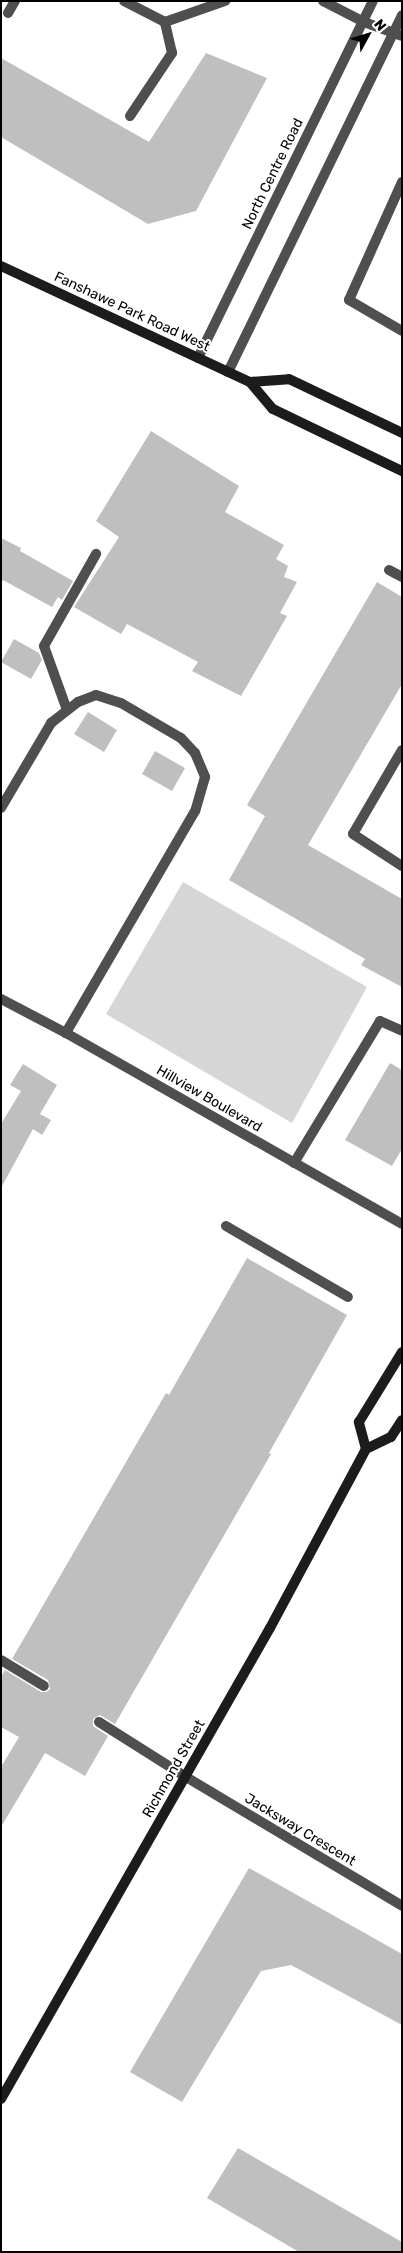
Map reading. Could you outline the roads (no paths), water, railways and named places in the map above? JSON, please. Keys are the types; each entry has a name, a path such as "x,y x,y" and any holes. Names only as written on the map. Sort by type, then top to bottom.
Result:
{"main road":[{"name":"Fanshawe Park Road West","path":"1,266 250,382 273,409 402,471"},
{"name":"Fanshawe Park Road West","path":"250,382 289,379 402,433"},
{"path":"402,1352 359,1422 366,1449 391,1437 402,1420"},
{"name":"Richmond Street","path":"1,2099 270,1628 366,1449"}],"street":[{"path":"8,13 15,1"},
{"path":"124,1 165,22 225,1"},
{"path":"323,1 364,22 398,35"},
{"name":"North Centre Road","path":"198,358 373,1"},
{"path":"228,372 398,35 402,15"},
{"path":"130,116 172,53 165,22"},
{"path":"402,182 349,300 402,331"},
{"path":"67,710 44,646 96,554"},
{"path":"389,570 402,577"},
{"path":"1,808 51,722 78,702 96,695 121,703 181,738 195,753 205,777 195,810 66,1033"},
{"path":"402,750 353,834 402,866"},
{"name":"Hillview Boulevard","path":"1,999 66,1033 401,1223"},
{"path":"294,1163 380,1021 402,1031"},
{"path":"226,1226 348,1297"},
{"path":"1,1660 44,1686"},
{"name":"Jacksway Crescent","path":"99,1722 186,1777 402,1906"}]}
